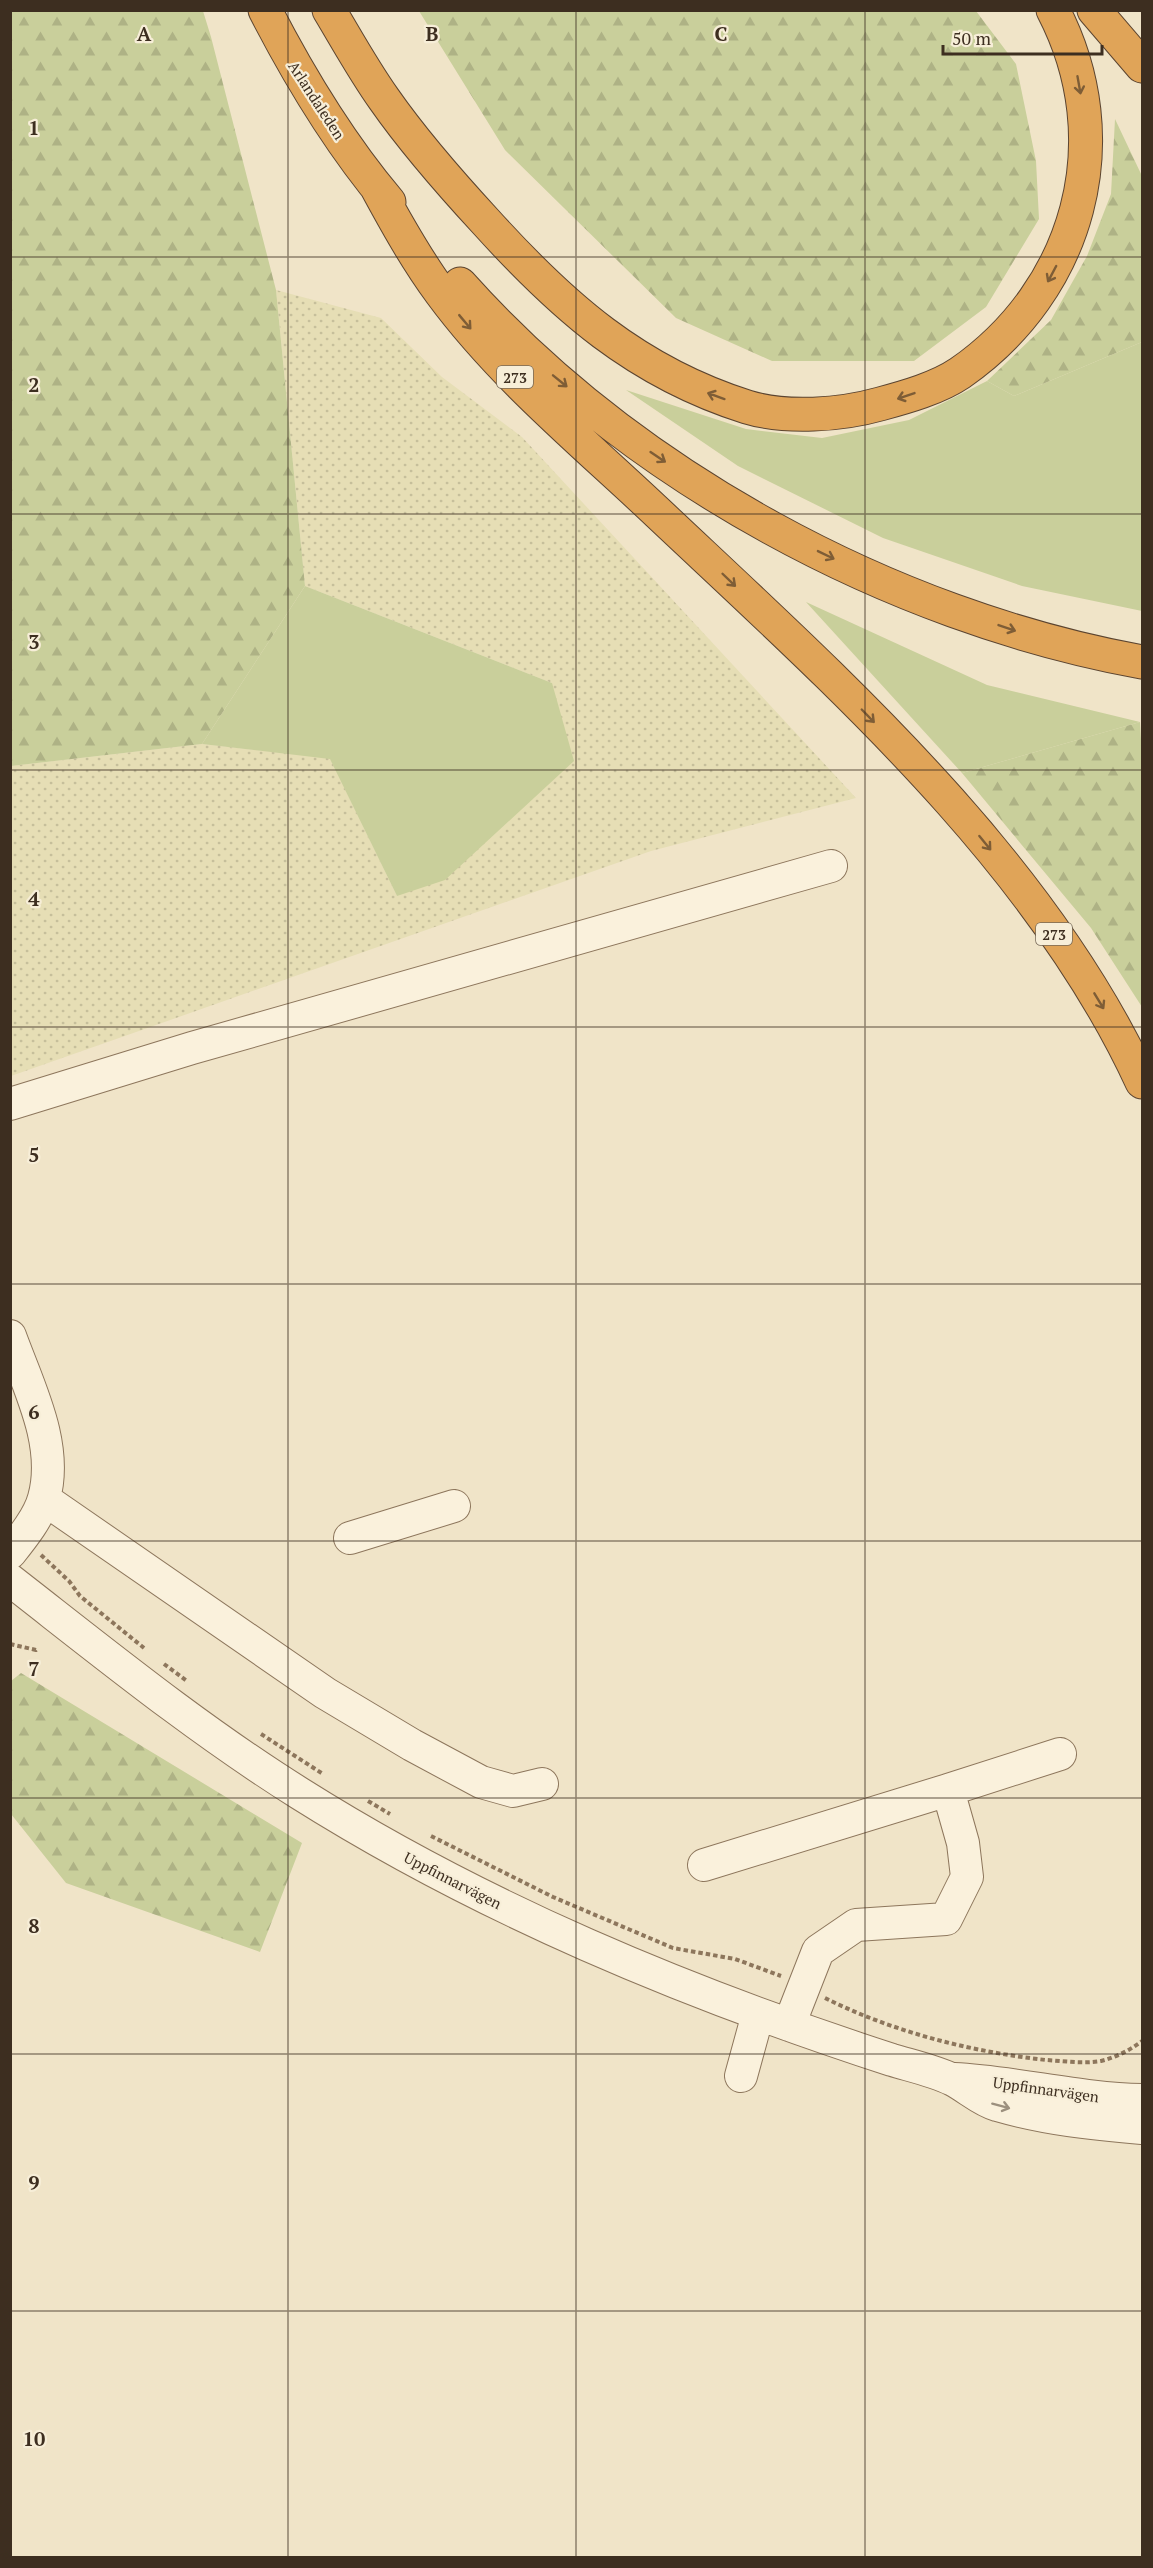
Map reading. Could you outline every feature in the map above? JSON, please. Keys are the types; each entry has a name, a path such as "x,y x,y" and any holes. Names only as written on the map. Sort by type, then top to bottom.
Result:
{"highway":[{"name":"Arlandaleden","path":"265,10 294,66 376,186"},
{"path":"329,10 384,99 457,190 526,267 580,317 637,358 699,390 751,408 818,415 859,410 907,397 957,375 1005,337 1042,292 1068,243 1081,193 1087,134 1078,78 1062,28 1053,10"},
{"path":"1094,10 1143,66"},
{"path":"376,186 478,304 539,365 610,423 716,494 785,535 901,589 1024,634 1100,654 1143,662"},
{"name":"273","path":"376,186 422,265 442,294 477,336 536,398 855,703 948,798 1016,882 1059,940 1099,1001 1143,1082"}],"street":[{"path":"10,1104 192,1048 831,866"},
{"path":"10,1336 41,1422 48,1456 44,1499 17,1545"},
{"path":"44,1499 325,1693 412,1744 481,1782 513,1791 542,1784"},
{"path":"350,1538 454,1506"},
{"name":"Uppfinnarvägen","path":"10,1580 218,1739 379,1842 521,1915 655,1974 758,2014 950,2079 993,2104 1068,2121 1142,2107"},
{"path":"704,1865 1060,1754"},
{"path":"789,2025 818,1951 856,1925 946,1919 967,1877 963,1843 948,1790"},
{"path":"741,2076 758,2014"}],"path":[{"path":"17,1545 69,1581 80,1596 148,1652"},
{"path":"10,1644 36,1650 38,1648"},
{"path":"157,1659 193,1685"},
{"path":"257,1731 332,1780"},
{"path":"361,1797 400,1820"},
{"path":"429,1835 554,1897 672,1948 735,1959 878,2021 949,2042 1026,2058 1068,2062 1100,2061 1115,2057 1143,2041"}],"shaded area":[{"path":"276,290 381,318 442,377 522,437 856,798 651,851 11,1076 10,766 202,744 330,758 397,896 552,683 305,586"}],"green space":[{"path":"10,11 203,11 211,37 276,290 305,586 202,744 11,766"},
{"path":"419,11 976,11 1016,64 1036,161 1039,219 986,307 914,361 772,361 676,318 505,150"},
{"path":"1115,119 1142,176 1142,342 1014,396 987,381 1051,320 1087,256 1111,194"},
{"path":"1142,342 1142,611 1022,586 883,538 738,466 626,390 746,429 822,438 909,420 987,381 1014,396"},
{"path":"305,586 552,683 574,761 445,880 397,896 330,759 202,744"},
{"path":"806,602 987,685 1140,722 962,773"},
{"path":"1140,722 1142,1007 1091,928 962,773"},
{"path":"21,1673 302,1843 260,1952 66,1883 11,1814 11,1681"}]}
